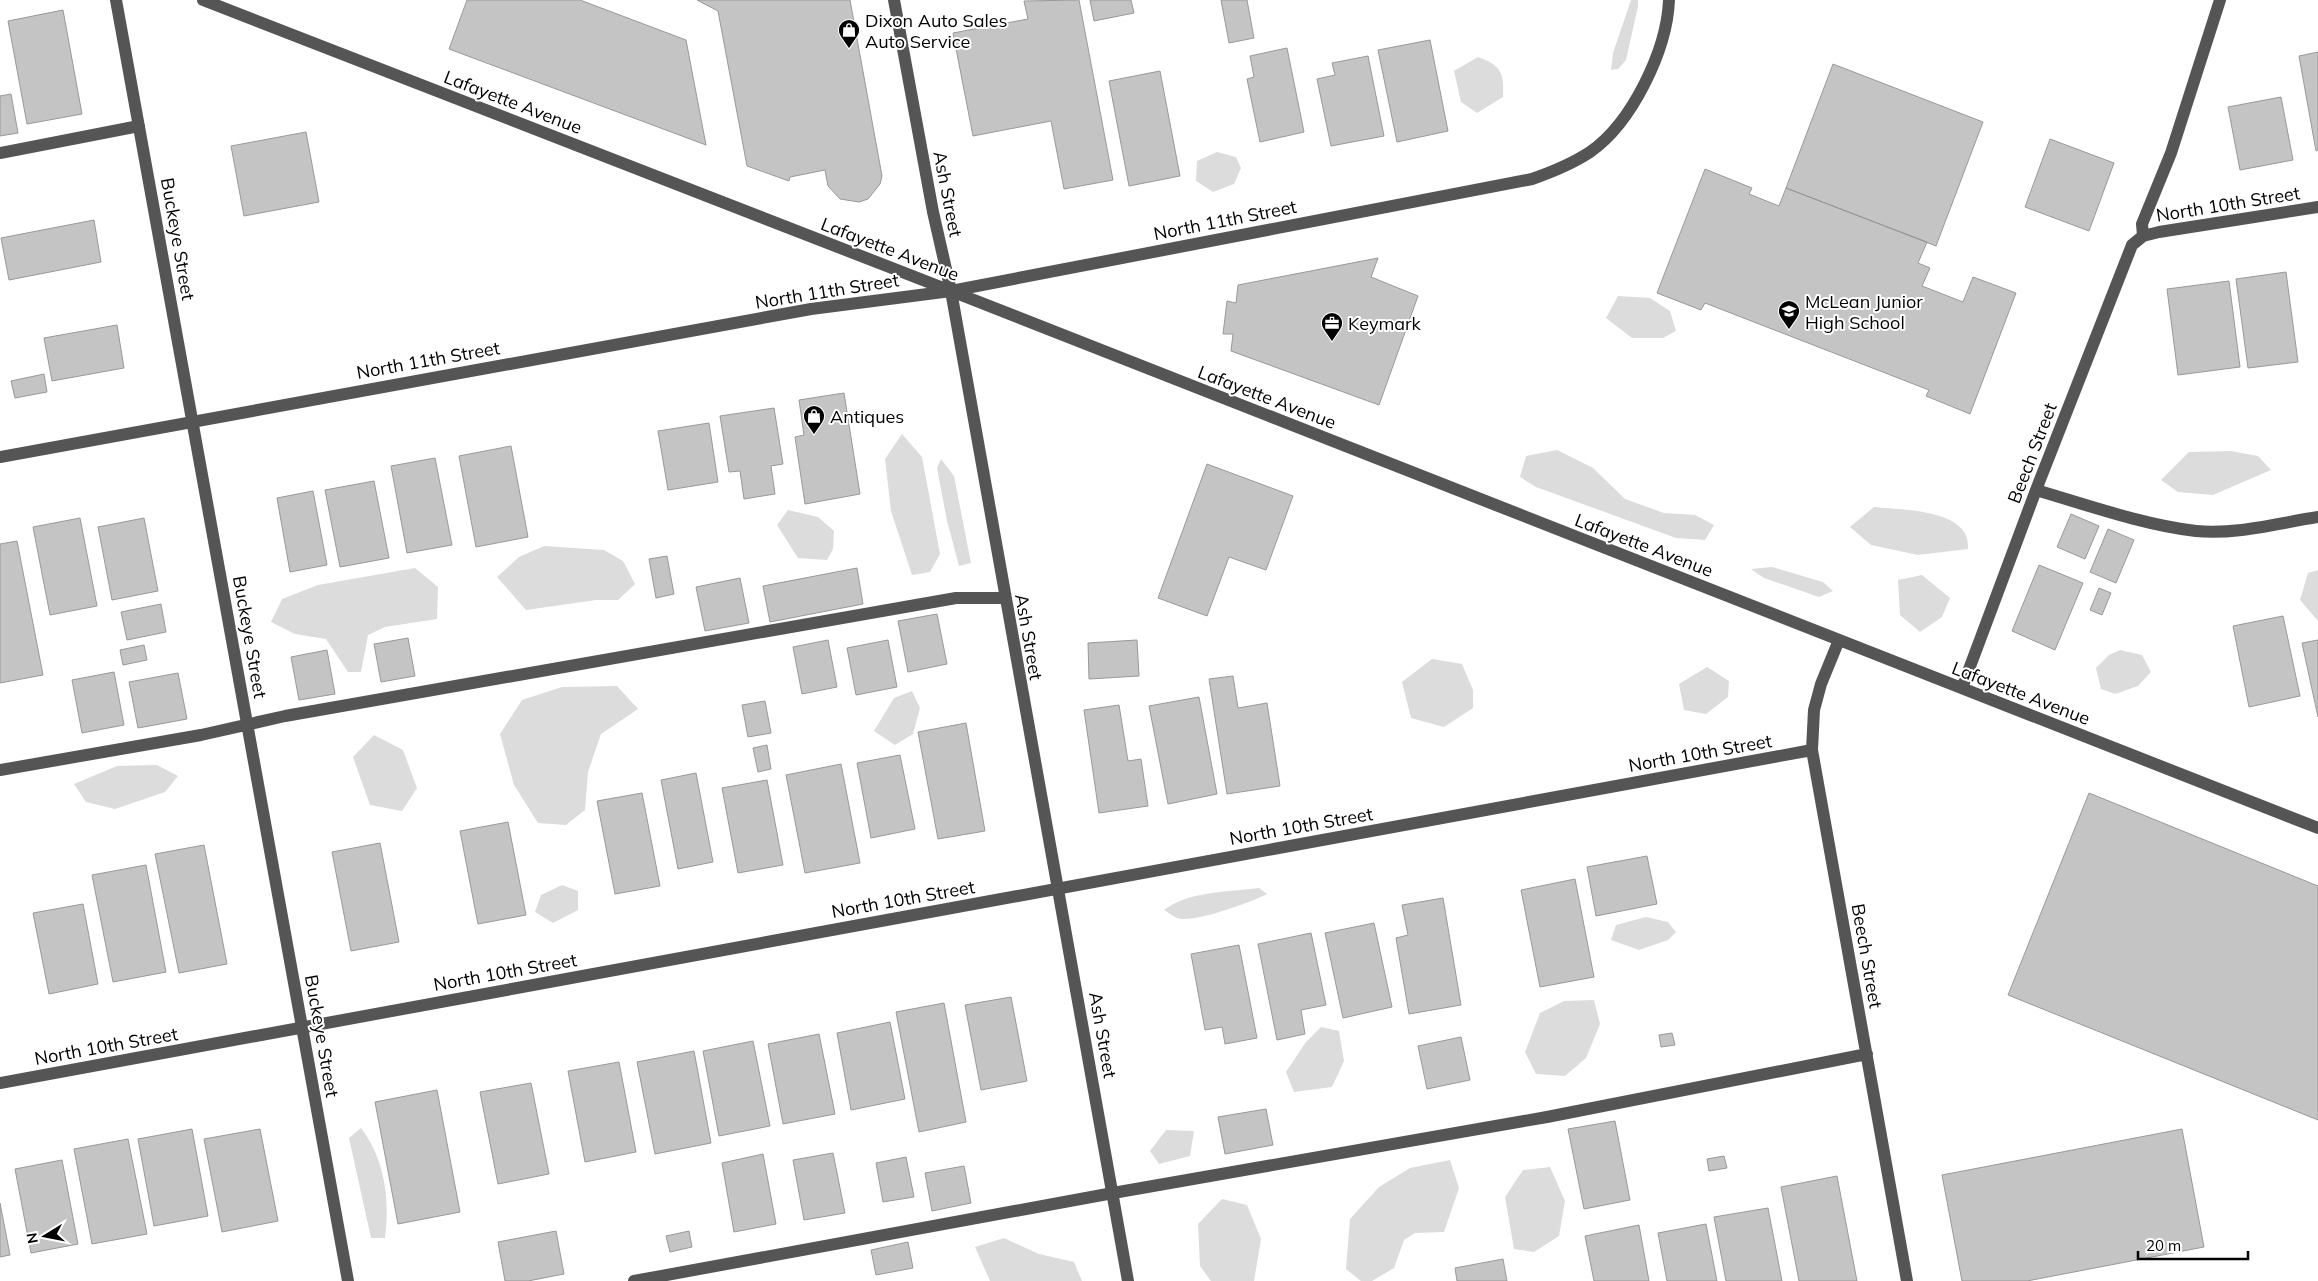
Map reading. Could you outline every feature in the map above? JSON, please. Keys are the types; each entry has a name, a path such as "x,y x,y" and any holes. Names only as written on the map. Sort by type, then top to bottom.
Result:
{"street":[{"name":"Buckeye Street","path":"116,0 348,1281"},
{"name":"Lafayette Avenue","path":"203,0 951,291 2318,828"},
{"name":"Ash Street","path":"894,0 933,212 951,291 1004,598 1047,837 1059,888 1128,1281"},
{"name":"North 11th Street","path":"0,457 811,309 951,291 1532,179 1563,168 1592,151 1628,111 1649,78 1660,46 1669,0"},
{"path":"2143,236 2142,224 2171,152 2220,0"},
{"path":"0,153 139,126"},
{"name":"North 10th Street","path":"2143,236 2318,207"},
{"name":"Beech Street","path":"1962,688 2126,257 2132,246 2143,236"},
{"path":"2036,490 2164,525 2197,531 2231,531 2318,517"},
{"path":"0,770 201,735 285,716 956,598 1004,598"},
{"name":"Beech Street","path":"1839,640 1821,684 1814,710 1812,750 1907,1281"},
{"name":"North 10th Street","path":"0,1083 1812,750"},
{"path":"634,1281 1113,1193 1547,1117 1867,1054"}],"shaded area":[{"path":"1631,0 1638,0 1638,6 1626,60 1618,69 1611,70 1613,53"},
{"path":"1478,57 1497,67 1500,71 1503,82 1503,97 1477,113 1461,102 1454,71"},
{"path":"1217,152 1236,157 1241,168 1234,184 1213,192 1196,181 1197,161"},
{"path":"1618,296 1650,298 1670,311 1676,331 1663,338 1632,338 1606,318"},
{"path":"902,434 922,457 940,554 930,572 912,575 891,511 885,459"},
{"path":"1557,450 1593,468 1625,499 1664,513 1695,515 1714,525 1705,540 1676,538 1536,487 1520,477 1526,456"},
{"path":"2231,451 2258,456 2271,470 2213,495 2178,492 2161,480 2189,452"},
{"path":"941,459 954,476 971,563 959,566 947,521 937,468"},
{"path":"1874,507 1917,511 1947,519 1959,526 1966,536 1968,549 1918,555 1871,545 1850,527"},
{"path":"788,510 818,517 834,531 833,549 827,560 798,558 777,525"},
{"path":"544,546 604,550 623,561 635,584 618,600 596,600 526,610 497,577 519,557"},
{"path":"1772,567 1823,582 1833,591 1819,597 1764,578 1751,569"},
{"path":"415,568 438,587 437,619 385,627 368,635 361,672 348,672 326,639 295,634 271,622 282,599 318,585"},
{"path":"2318,570 2318,621 2300,600 2308,573"},
{"path":"1922,575 1950,598 1942,617 1920,632 1900,615 1898,580"},
{"path":"2120,650 2142,655 2151,672 2138,686 2115,694 2101,689 2096,668 2109,655"},
{"path":"1432,659 1462,664 1473,690 1473,708 1444,727 1411,718 1402,682"},
{"path":"1707,667 1729,681 1728,697 1706,714 1684,710 1679,684"},
{"path":"617,686 638,709 601,734 588,772 585,810 566,825 538,823 514,785 500,734 522,700 562,687"},
{"path":"912,691 920,708 913,734 895,745 874,731 894,698"},
{"path":"374,735 403,750 417,788 402,811 370,805 353,757"},
{"path":"157,765 178,776 165,792 115,809 86,802 74,784 117,766"},
{"path":"562,885 578,891 578,910 553,923 535,912 541,895"},
{"path":"1259,888 1267,894 1236,907 1196,918 1177,918 1164,910 1185,899 1197,896"},
{"path":"1646,917 1668,922 1676,932 1668,940 1639,950 1611,940 1616,925"},
{"path":"1594,1000 1600,1024 1586,1058 1565,1076 1536,1074 1525,1052 1540,1013 1564,1001"},
{"path":"1321,1027 1339,1031 1344,1061 1332,1087 1294,1092 1286,1072 1306,1042"},
{"path":"361,1128 376,1153 384,1180 387,1209 385,1238 371,1238 349,1138"},
{"path":"1166,1130 1194,1131 1190,1156 1159,1164 1150,1151"},
{"path":"1450,1160 1459,1188 1444,1232 1415,1233 1404,1240 1394,1268 1372,1281 1361,1281 1346,1269 1350,1219 1379,1187 1410,1168"},
{"path":"1550,1167 1565,1201 1559,1236 1534,1252 1514,1249 1505,1197 1523,1170"},
{"path":"1222,1199 1247,1205 1261,1239 1254,1281 1211,1281 1200,1266 1198,1224"},
{"path":"1004,1238 1039,1254 1074,1262 1082,1281 990,1281 975,1247"}],"building":[{"path":"467,0 580,0 686,40 706,145 449,49"},
{"path":"697,0 850,0 882,176 880,184 868,199 859,202 840,199 828,186 825,170 790,177 789,181 747,166 718,11"},
{"path":"1079,0 1113,180 1064,189 1051,121 973,136 953,33 1028,19 1024,1"},
{"path":"1090,0 1131,0 1134,13 1094,21"},
{"path":"1221,0 1247,0 1254,38 1229,43"},
{"path":"63,10 82,114 27,124 8,21"},
{"path":"1430,40 1448,131 1397,142 1378,50"},
{"path":"1287,48 1304,132 1260,142 1247,79 1254,77 1250,56"},
{"path":"2318,52 2318,150 2316,151 2299,56"},
{"path":"1368,56 1384,136 1331,146 1317,79 1335,75 1332,63"},
{"path":"1833,64 1983,122 1936,246 1786,188"},
{"path":"1160,71 1180,176 1129,186 1109,81"},
{"path":"11,94 18,133 0,136 0,96"},
{"path":"2281,97 2293,160 2240,170 2228,107"},
{"path":"306,132 319,202 244,216 231,146"},
{"path":"2050,139 2114,163 2089,231 2025,207"},
{"path":"1705,169 1752,188 1749,194 1779,206 1786,188 1927,242 1918,263 1930,268 1922,286 1963,302 1973,277 2016,293 1970,414 1926,396 1929,390 1705,303 1701,310 1657,293"},
{"path":"94,220 101,262 9,280 1,238"},
{"path":"1378,258 1371,277 1418,296 1379,405 1231,351 1233,334 1223,334 1227,301 1236,303 1238,285"},
{"path":"2286,272 2298,362 2248,368 2236,279"},
{"path":"2229,281 2240,367 2178,375 2167,289"},
{"path":"117,325 124,368 52,381 44,338"},
{"path":"44,374 47,392 15,398 11,381"},
{"path":"844,393 860,494 805,504 795,437 804,435 799,400"},
{"path":"774,408 783,464 771,466 775,494 744,499 740,471 729,472 720,416"},
{"path":"709,423 718,482 668,490 658,431"},
{"path":"511,446 528,537 476,547 459,456"},
{"path":"435,458 452,545 407,553 391,466"},
{"path":"1207,464 1293,496 1266,570 1229,557 1207,616 1158,598"},
{"path":"374,481 389,558 340,567 325,490"},
{"path":"313,491 327,565 290,572 277,498"},
{"path":"2071,514 2099,526 2085,559 2057,547"},
{"path":"80,518 97,606 50,615 33,527"},
{"path":"144,518 158,591 112,600 98,527"},
{"path":"2108,529 2134,540 2116,583 2090,572"},
{"path":"17,541 43,675 0,683 0,544"},
{"path":"667,556 674,594 656,598 649,559"},
{"path":"2039,565 2083,583 2055,650 2012,631"},
{"path":"857,568 863,604 770,622 763,586"},
{"path":"740,578 749,623 705,631 696,587"},
{"path":"2099,588 2111,593 2102,615 2090,610"},
{"path":"161,604 166,632 127,640 121,612"},
{"path":"937,614 947,664 908,672 898,621"},
{"path":"2283,616 2300,696 2249,707 2233,626"},
{"path":"408,638 415,676 381,682 374,644"},
{"path":"828,640 837,687 802,694 793,647"},
{"path":"888,640 897,687 856,695 847,648"},
{"path":"1137,640 1139,676 1089,679 1088,643"},
{"path":"2318,640 2318,717 2302,643"},
{"path":"144,645 147,660 123,665 120,650"},
{"path":"327,650 335,694 299,700 291,657"},
{"path":"114,672 124,725 82,733 72,680"},
{"path":"178,673 187,719 138,728 129,682"},
{"path":"1233,676 1238,708 1267,703 1280,786 1227,794 1209,679"},
{"path":"1199,697 1217,794 1168,804 1149,706"},
{"path":"765,701 771,733 748,737 742,705"},
{"path":"1119,705 1128,761 1141,759 1148,806 1099,813 1084,710"},
{"path":"966,723 985,831 938,839 918,732"},
{"path":"767,745 771,769 758,772 753,748"},
{"path":"900,755 915,829 871,838 857,763"},
{"path":"841,764 860,863 805,873 786,775"},
{"path":"696,773 713,862 678,869 661,780"},
{"path":"767,780 783,865 738,873 722,788"},
{"path":"642,793 660,886 615,894 597,801"},
{"path":"2089,793 2318,886 2318,1120 2008,995"},
{"path":"508,822 526,915 478,924 460,831"},
{"path":"380,843 399,942 351,951 332,852"},
{"path":"204,845 227,964 179,973 155,854"},
{"path":"1647,856 1657,904 1596,916 1587,867"},
{"path":"146,865 166,972 113,982 92,875"},
{"path":"1575,879 1594,977 1540,987 1521,890"},
{"path":"1443,898 1461,1005 1409,1014 1396,938 1408,935 1402,905"},
{"path":"83,904 98,984 49,994 33,913"},
{"path":"1374,923 1392,1007 1343,1018 1325,933"},
{"path":"1311,933 1326,1005 1301,1010 1305,1034 1277,1040 1258,944"},
{"path":"1239,945 1257,1038 1225,1044 1222,1027 1205,1030 1191,954"},
{"path":"1011,997 1027,1081 981,1090 965,1005"},
{"path":"944,1003 966,1122 919,1132 896,1012"},
{"path":"890,1022 905,1099 851,1110 837,1033"},
{"path":"1672,1033 1675,1045 1661,1047 1659,1035"},
{"path":"819,1034 835,1114 783,1124 768,1044"},
{"path":"1461,1037 1470,1080 1427,1089 1418,1046"},
{"path":"753,1041 770,1126 719,1136 703,1051"},
{"path":"694,1051 711,1143 655,1154 637,1062"},
{"path":"619,1062 636,1152 585,1162 568,1071"},
{"path":"531,1083 549,1174 498,1184 480,1092"},
{"path":"437,1090 460,1212 398,1224 375,1102"},
{"path":"1266,1109 1273,1145 1225,1154 1218,1117"},
{"path":"1615,1121 1630,1200 1584,1209 1568,1129"},
{"path":"192,1129 208,1216 154,1226 138,1139"},
{"path":"260,1129 278,1221 222,1232 204,1139"},
{"path":"2182,1129 2204,1247 2027,1281 1962,1281 1942,1175"},
{"path":"128,1139 147,1234 92,1244 74,1149"},
{"path":"833,1153 845,1213 804,1220 793,1160"},
{"path":"763,1154 776,1224 734,1232 722,1163"},
{"path":"1724,1156 1727,1168 1709,1171 1707,1159"},
{"path":"906,1157 914,1197 883,1202 876,1163"},
{"path":"62,1160 78,1244 31,1253 15,1169"},
{"path":"964,1166 971,1203 932,1211 925,1173"},
{"path":"1837,1176 1857,1281 1799,1281 1781,1187"},
{"path":"0,1203 10,1255 0,1257"},
{"path":"1768,1208 1782,1281 1726,1281 1714,1217"},
{"path":"1706,1224 1717,1281 1667,1281 1658,1233"},
{"path":"1639,1225 1649,1281 1594,1281 1585,1236"},
{"path":"556,1231 564,1274 528,1281 505,1281 498,1242"},
{"path":"689,1231 692,1247 670,1252 666,1236"},
{"path":"908,1242 913,1268 876,1275 871,1250"},
{"path":"1503,1259 1507,1281 1457,1281 1455,1268"}],"place":[{"name":"Dixon Auto Sales Auto Service","path":"849,49"},
{"name":"McLean Junior High School","path":"1789,330"},
{"name":"Keymark","path":"1332,342"},
{"name":"Antiques","path":"814,435"}]}
